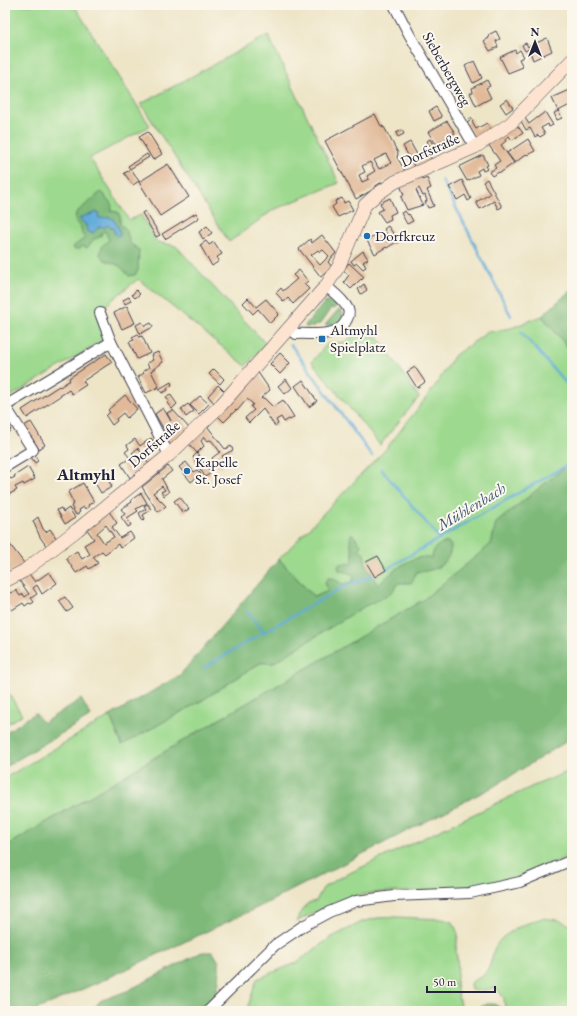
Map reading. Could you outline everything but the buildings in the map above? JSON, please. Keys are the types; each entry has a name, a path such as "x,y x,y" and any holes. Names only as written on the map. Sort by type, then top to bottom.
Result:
{"main road":[{"name":"Dorfstraße","path":"5,582 24,571 169,455 221,405 326,286 340,266 366,205 376,195 395,182 475,147 510,124 572,60"}],"street":[{"name":"Sieberbergweg","path":"394,5 409,34 475,147"},
{"path":"289,327 296,334 322,333 338,330 345,324 349,315 348,308 326,286"},
{"path":"100,313 111,342 169,455"},
{"path":"5,467 33,450 5,406 111,342"},
{"path":"208,1011 275,945 303,926 329,912 356,901 394,896 470,893 520,882 572,860"}],"green space":[{"path":"5,5 74,5 150,126 90,158 129,220 141,215 157,242 176,246 266,344 246,366 138,279 101,309 107,338 5,400"},
{"path":"268,35 339,183 273,210 229,242 141,104"},
{"path":"101,192 111,204 111,211 118,212 120,216 120,224 126,229 130,243 139,250 138,271 135,275 129,276 120,266 105,260 100,255 102,246 109,240 105,231 103,231 100,237 94,239 87,248 83,246 79,249 74,249 73,247 85,238 82,234 81,228 75,221 76,213"},
{"path":"572,289 572,353 542,316"},
{"path":"328,302 337,305 334,309 331,308 320,324 314,325 314,327 305,327 324,303"},
{"path":"338,310 342,311 343,315 337,325 325,325"},
{"path":"542,316 557,332 572,352 572,454 565,467 497,523 492,544 423,600 5,847 5,778 110,716 122,745 201,701 260,663 314,597 279,559 386,449 433,389 455,355 488,332 511,328"},
{"path":"370,326 419,397 380,445 312,362 327,344 344,342"},
{"path":"572,454 572,738 493,787 261,906 33,1011 5,1011 5,847 423,600 491,544 496,523 565,467"},
{"path":"352,533 361,545 360,549 364,554 367,567 378,585 395,570 409,561 424,557 431,559 435,549 440,544 448,542 451,546 450,553 448,558 440,566 428,571 416,572 413,581 410,583 398,583 393,591 385,597 365,606 273,663 260,663 201,701 122,745 110,716 180,675 279,559 314,597 328,591 325,582 328,578 333,578 342,584 352,582 354,578 352,574 339,570 338,566 340,564 352,563 353,555 350,536"},
{"path":"5,687 22,715 5,725"},
{"path":"81,699 91,716 5,767 5,733 35,713 43,723"},
{"path":"572,770 572,854 528,874 492,885 450,890 381,892 366,894 336,903 296,922 299,915 308,903 316,901 323,888 335,880 531,787"},
{"path":"397,917 442,919 453,922 458,934 456,949 458,967 456,984 461,1011 244,1011 248,1006 257,979 296,963 330,938 362,922 377,918"},
{"path":"542,918 559,920 572,926 572,1011 505,1011 504,998 496,988 480,991 471,990 470,984 487,971 494,950 502,938 528,923"},
{"path":"202,952 213,952 219,962 219,981 212,1011 92,1011 100,1001 127,991"},
{"path":"486,1004 494,1004 501,1008 502,1011 473,1011"}],"water":[{"path":"97,212 99,213 98,217 100,218 111,217 115,221 120,235 118,236 115,234 113,228 107,225 105,228 100,226 93,233 87,232 86,225 80,220 80,218"}],"waterway":[{"path":"442,180 511,316"},
{"path":"521,332 572,390"},
{"path":"291,345 372,456"},
{"name":"Mühlenbach","path":"383,571 567,465 572,460"},
{"path":"381,469 440,539"},
{"path":"247,612 264,632 343,587 377,574"},
{"path":"204,668 264,632"}],"place":[{"name":"Dorfkreuz","path":"367,236"},
{"name":"Altmyhl Spielplatz","path":"322,339"},
{"name":"Kapelle St. Josef","path":"187,471"}],"district":[{"name":"Altmyhl","path":"86,474"}]}
